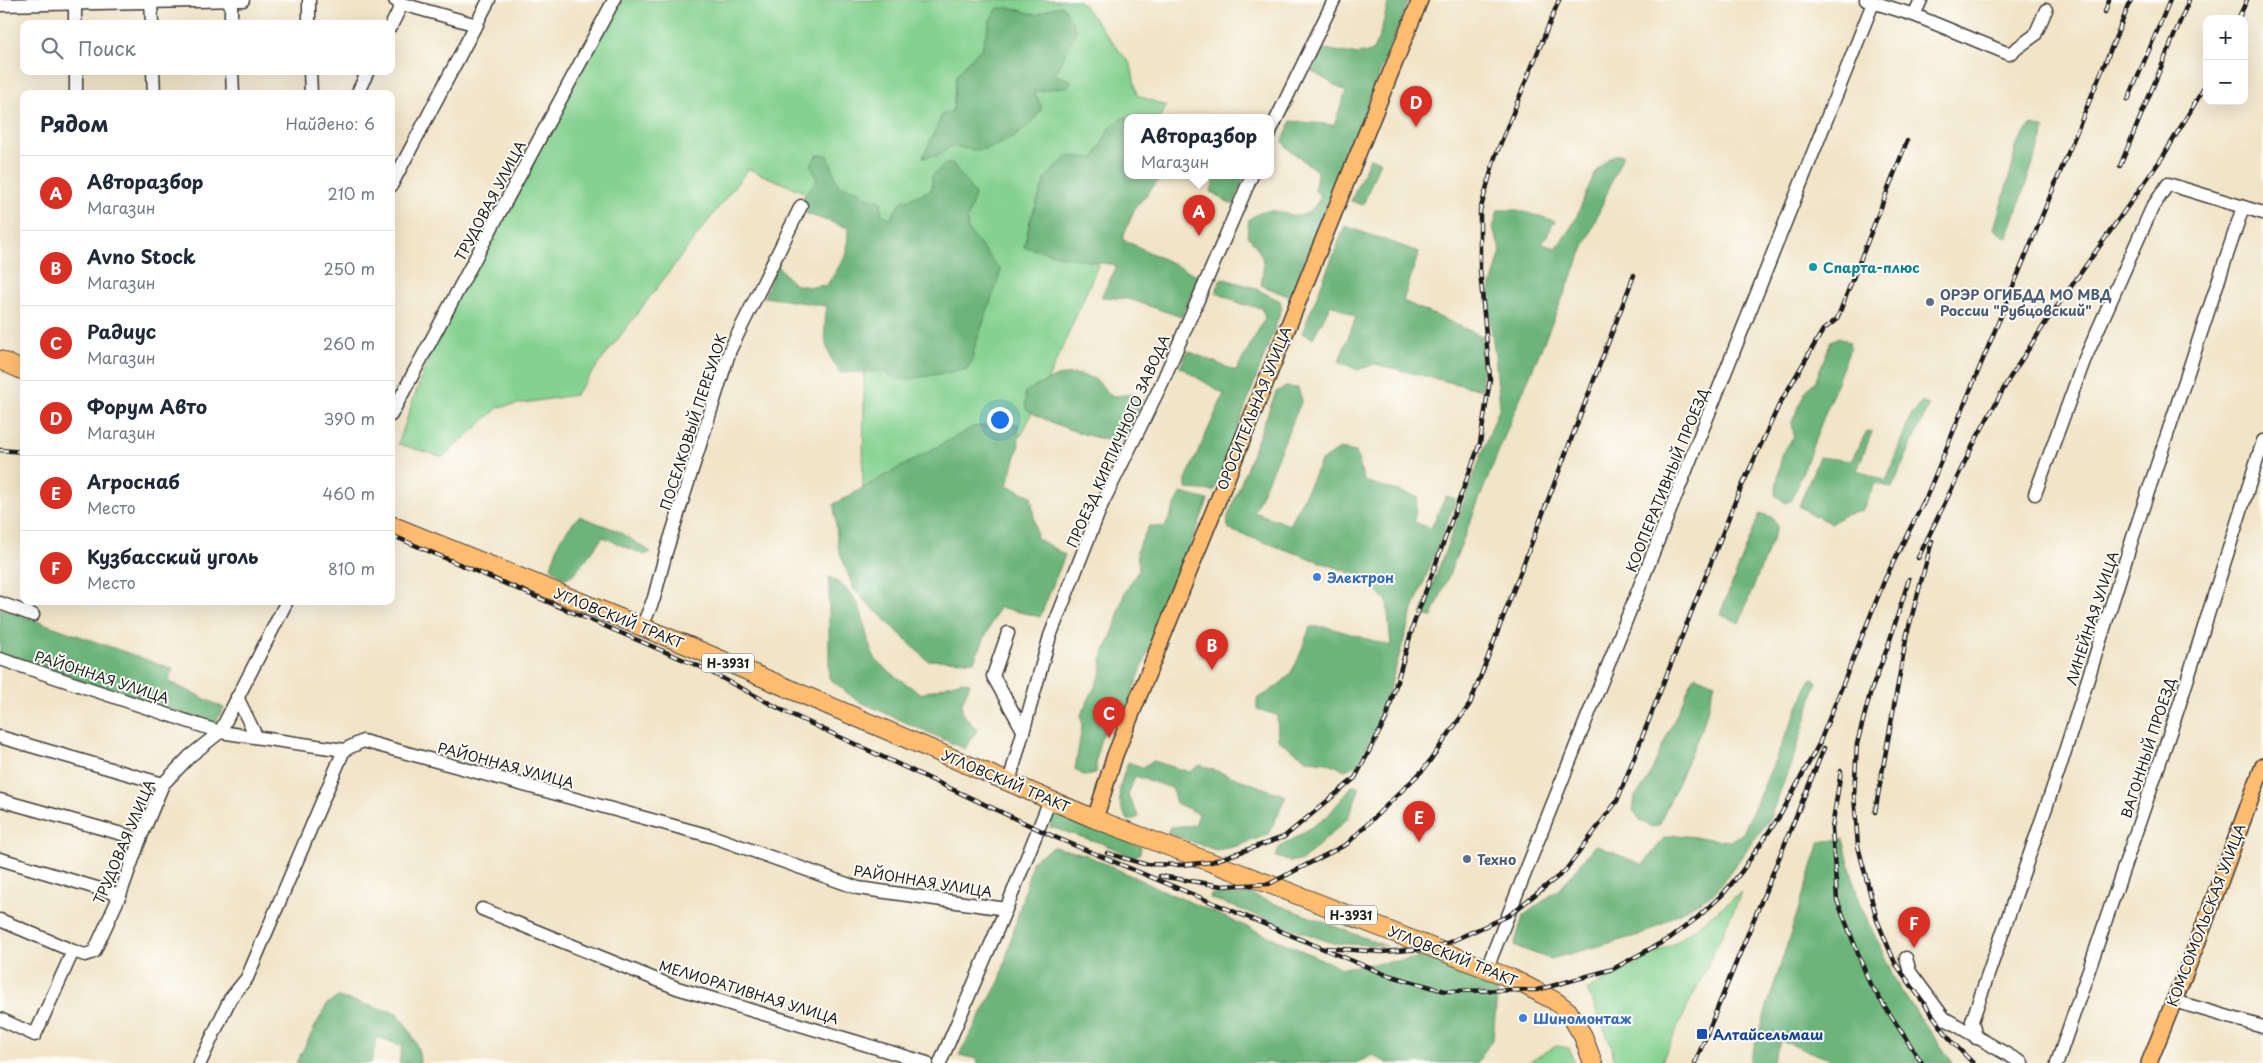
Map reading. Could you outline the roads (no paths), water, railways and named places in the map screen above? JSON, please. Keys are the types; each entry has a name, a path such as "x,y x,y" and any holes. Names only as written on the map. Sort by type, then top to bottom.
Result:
{"highway":[{"path":"0,360 20,369"},
{"name":"УГЛОВСКИЙ ТРАКТ","path":"395,527 642,627 1095,819 1487,968 1538,990 1568,1011 1584,1036 1594,1063"}],"main road":[{"name":"ОРОСИТЕЛЬНАЯ УЛИЦА","path":"1095,819 1115,755 1420,0"},
{"name":"КОМСОМОЛЬСКАЯ УЛИЦА","path":"2149,1063 2263,766"}],"street":[{"path":"231,0 231,20"},
{"path":"0,4 243,0"},
{"path":"309,0 309,20"},
{"path":"395,178 488,0"},
{"name":"ТРУДОВАЯ УЛИЦА","path":"395,408 614,0"},
{"path":"1274,124 1334,0"},
{"path":"1914,15 1921,0"},
{"path":"151,1 152,20"},
{"path":"75,2 75,20"},
{"path":"393,20 399,2 476,25"},
{"path":"1870,2 1914,15 2009,54 2034,35 2046,10"},
{"name":"КООПЕРАТИВНЫЙ ПРОЕЗД","path":"1487,968 1870,2"},
{"path":"76,75 76,90"},
{"path":"153,75 154,90"},
{"path":"232,75 233,90"},
{"path":"310,75 310,90"},
{"path":"359,90 366,75"},
{"name":"ПРОЕЗД КИРПИЧНОГО ЗАВОДА","path":"1009,782 1050,636 1102,504 1161,385 1250,179"},
{"path":"2035,494 2084,361 2152,208 2168,184 2263,213"},
{"name":"ПОСЕЛКОВЫЙ ПЕРЕУЛОК","path":"642,627 654,598 666,552 730,350 801,206"},
{"name":"ЛИНЕЙНАЯ УЛИЦА","path":"1976,1038 1972,1021 2060,767 2132,540 2243,206"},
{"name":"ВАГОННЫЙ ПРОЕЗД","path":"2057,1063 2179,706 2263,441"},
{"path":"0,603 33,614"},
{"name":"ТРУДОВАЯ УЛИЦА","path":"73,951 85,955 94,952 120,895 140,839 163,784 190,756 220,732 284,605"},
{"path":"1008,633 993,676 1023,730"},
{"name":"РАЙОННАЯ УЛИЦА","path":"0,659 220,732 344,750 362,741 714,837 858,888 1006,909"},
{"path":"237,697 256,736"},
{"path":"0,737 163,784"},
{"path":"200,1063 230,998 247,978 344,750"},
{"path":"0,800 140,839"},
{"path":"940,1063 1006,909 1062,805"},
{"path":"0,859 120,895"},
{"name":"МЕЛИОРАТИВНАЯ УЛИЦА","path":"482,909 678,988 927,1063"},
{"path":"0,920 73,951 35,1035 0,1019"},
{"path":"1906,958 1910,972 1944,1018 1976,1038 2003,1050 2007,1060 2022,1063"},
{"path":"2174,1001 2263,1027"}],"railway":[{"path":"1107,853 1144,864 1182,865 1211,862 1284,837 1355,778 1386,719 1414,623 1480,443 1490,379 1480,270 1480,211 1495,157 1559,0"},
{"path":"2105,12 2109,0"},
{"path":"1923,505 2131,0"},
{"path":"2128,100 2170,0"},
{"path":"2120,166 2189,0"},
{"path":"2240,15 2247,0"},
{"path":"1918,558 1975,441 2009,379 2046,322 2164,155 2203,90"},
{"path":"1327,948 1382,952 1436,948 1508,916 1565,871 1617,801 1736,499 1779,405 1823,330 1837,319 1907,141"},
{"path":"1160,876 1222,886 1269,884 1347,844 1424,769 1470,704 1634,275"},
{"path":"0,450 20,452"},
{"path":"395,537 703,668 786,712 1057,838 1384,974 1445,991 1537,990 1613,969 1670,938 1697,918 1723,894 1742,871 1781,814 1819,744 1885,579 1925,499"},
{"path":"1875,812 1907,634 1932,541"},
{"path":"1909,579 1888,646 1870,694 1857,744 1854,795 1858,846 1877,920 1895,963 1952,1042 1973,1063"},
{"path":"1695,1063 1824,748"},
{"path":"1841,771 1832,828 1837,900 1870,984 1922,1063"}],"place":[{"name":"Форум Авто","path":"1416,127"},
{"name":"Авторазбор","path":"1199,236"},
{"name":"Спарта-плюс","path":"1813,267"},
{"name":"ОРЭР ОГИБДД МО МВД России \"Рубцовский\"","path":"1930,302"},
{"name":"Электрон","path":"1317,577"},
{"name":"Avno Stoсk","path":"1212,670"},
{"name":"Радиус","path":"1109,738"},
{"name":"Агроснаб","path":"1419,842"},
{"name":"Техно","path":"1467,859"},
{"name":"Кузбасский уголь","path":"1914,948"},
{"name":"Шиномонтаж","path":"1523,1018"},
{"name":"Алтайсельмаш","path":"1702,1034"}]}
